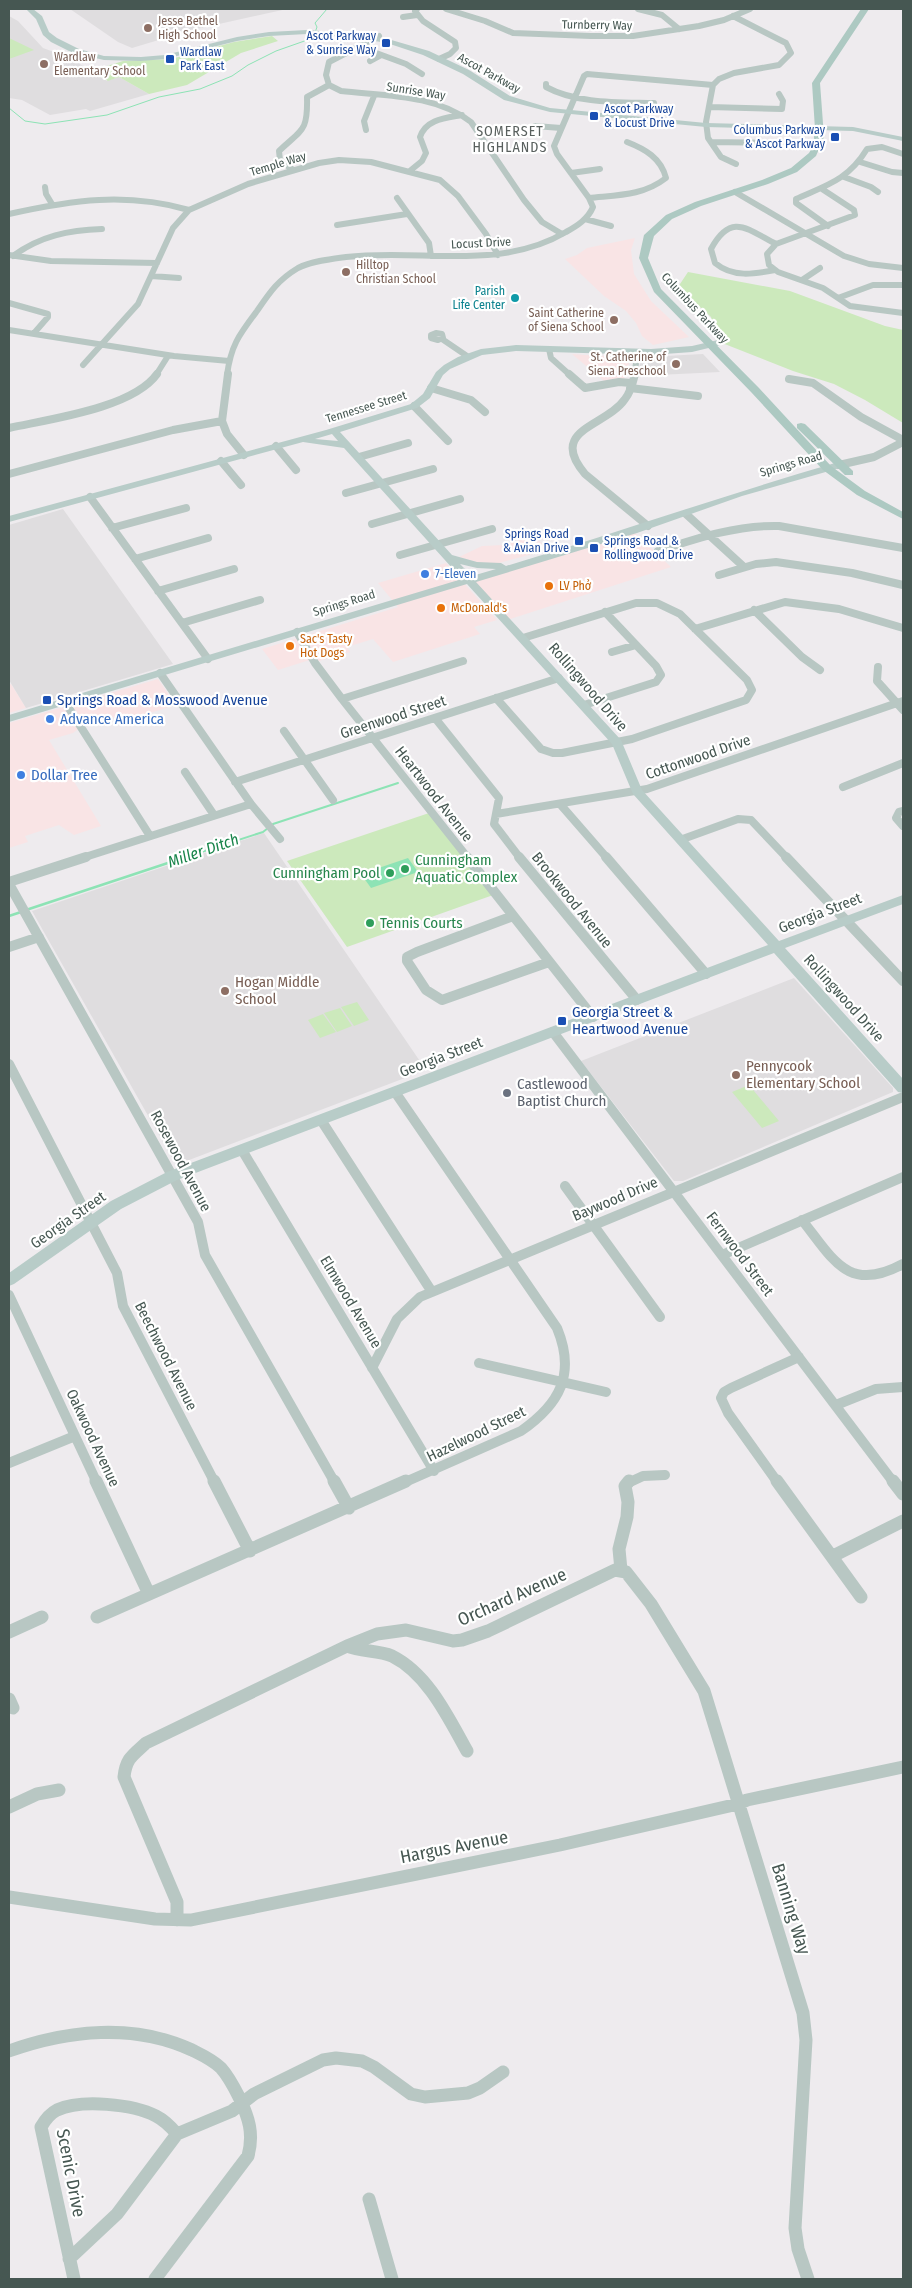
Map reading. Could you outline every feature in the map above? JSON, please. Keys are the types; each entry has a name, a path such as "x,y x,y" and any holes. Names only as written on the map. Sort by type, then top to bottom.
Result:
{"main road":[{"name":"Ascot Parkway","path":"29,9 42,21 50,37 61,45 91,55 116,59 165,57 237,39 310,30"},
{"name":"Ascot Parkway","path":"38,9 48,16 54,31 64,40 91,51 124,56 171,53 240,35 274,30 335,31 412,44 442,58 507,98 532,106 706,123 872,128 903,134"},
{"name":"Columbus Parkway","path":"865,9 816,83 814,93 827,145 814,163 806,170 783,181 738,193 678,218 665,227 652,248 653,267 656,276 664,287 755,390 861,493 903,516"},
{"name":"Columbus Parkway","path":"823,126 825,87 875,9"},
{"name":"Ascot Parkway","path":"823,126 869,131 903,138"},
{"name":"Tennessee Street","path":"9,519 334,430 414,406 427,396 440,374 447,367 467,356 504,348 550,351 638,352 673,351 714,344"},
{"name":"Rollingwood Drive","path":"334,430 617,743 637,791 903,1088"},
{"path":"294,441 314,440 346,445"},
{"name":"Columbus Parkway","path":"836,469 903,507"},
{"name":"Springs Road","path":"9,719 686,514 740,502 836,469"},
{"path":"451,558 478,565 516,566"},
{"name":"Georgia Street","path":"9,1280 135,1194 172,1176 903,899"}],"street":[{"name":"Turnberry Way","path":"446,9 485,21 513,33 524,35 633,36 713,23 750,9"},
{"path":"638,9 665,17 679,29"},
{"path":"656,14 668,9"},
{"path":"403,17 417,12 423,22 442,32 455,42 456,48 442,58"},
{"path":"733,16 786,43 791,54 785,62 779,65 730,74 717,80 712,85 706,133 721,158 736,164"},
{"path":"292,170 280,160 280,152 299,135 305,125 308,114 307,97 313,92 329,86 325,75 328,62 341,53 360,47 377,37"},
{"path":"360,47 406,64 422,74"},
{"path":"370,61 381,55"},
{"path":"611,226 585,219 593,207 554,146 587,74 685,81 712,85"},
{"path":"546,84 549,90 576,96 654,103"},
{"name":"Sunrise Way","path":"329,86 342,91 438,104 462,115 471,122 524,200 542,222 562,234"},
{"path":"709,107 782,109 783,100 779,94"},
{"path":"366,130 364,121 374,96"},
{"path":"411,170 422,161 426,153 420,137 426,127 436,122 462,115"},
{"path":"535,126 561,128"},
{"path":"589,198 647,190 660,184 666,178 665,172 644,148 627,142"},
{"path":"711,142 775,142"},
{"path":"828,226 801,208 795,201 844,177 860,162 865,150 870,148 886,148 903,154"},
{"name":"Temple Way","path":"83,365 138,304 173,228 189,210 233,190 292,170 339,160 371,162 411,170 440,180 448,185 481,228 498,255"},
{"path":"860,162 892,172 903,172"},
{"path":"571,173 600,169"},
{"path":"844,177 871,187 878,192"},
{"path":"45,187 46,194 52,204"},
{"path":"775,270 766,257 769,250 776,244 850,218 856,212 822,189"},
{"path":"738,193 856,261 877,266 903,268"},
{"path":"9,214 80,200 128,198 163,202 189,210"},
{"path":"397,198 429,243 431,256"},
{"path":"337,225 407,214"},
{"name":"Locust Drive","path":"222,421 230,353 236,340 278,281 291,271 316,261 344,256 498,255 534,248 562,234 585,219"},
{"path":"776,244 743,227 733,226 719,234 711,249 715,263 729,272 748,274 775,270 823,288 855,308 903,313"},
{"path":"11,255 44,237 102,229"},
{"path":"11,255 51,261 157,263"},
{"path":"802,280 820,268"},
{"path":"151,276 179,278"},
{"path":"838,298 878,284 903,285"},
{"path":"9,303 48,314 48,317 35,332"},
{"path":"9,330 35,332 103,343 168,356 229,361"},
{"path":"442,339 467,356"},
{"path":"550,351 551,358 585,388 619,382 631,386 698,396"},
{"path":"638,352 631,386 624,400 619,406 579,433 573,446 572,454 585,473 648,526"},
{"path":"9,428 116,400 140,391 146,387 162,368 168,356"},
{"path":"789,379 813,383 861,417 903,441"},
{"path":"431,388 471,400 485,412"},
{"path":"414,406 448,441"},
{"path":"9,474 173,430 222,421 227,434 244,455"},
{"name":"Springs Road","path":"836,469 874,457 903,441"},
{"path":"359,457 408,443"},
{"path":"276,446 296,470"},
{"name":"Springs Road","path":"836,469 882,458 903,446"},
{"path":"221,461 241,485"},
{"path":"346,493 432,469"},
{"path":"90,497 208,659"},
{"path":"372,524 460,499"},
{"path":"112,528 186,508"},
{"path":"686,514 744,567"},
{"path":"658,551 736,528 769,526 860,539 903,548"},
{"path":"400,555 492,529"},
{"path":"135,559 208,538"},
{"path":"719,575 766,562 852,574 903,585"},
{"path":"158,591 234,569"},
{"path":"182,623 260,600"},
{"path":"496,698 545,751 562,753 617,743 746,700 752,690 752,687 680,614 669,607 657,603 636,603 523,638"},
{"path":"696,630 780,603 796,603 858,613 903,628"},
{"path":"754,610 811,665 820,670"},
{"path":"584,705 659,679 660,671 605,612"},
{"name":"Heartwood Avenue","path":"297,632 315,663 342,700 593,1017"},
{"path":"612,652 636,645"},
{"path":"342,700 463,661"},
{"path":"878,667 877,681 901,705"},
{"path":"160,673 251,804 268,827 280,839"},
{"name":"Greenwood Street","path":"236,782 559,678"},
{"path":"65,702 150,836"},
{"name":"Cottonwood Drive","path":"496,814 647,789 901,705"},
{"name":"Brookwood Avenue","path":"435,718 499,798 494,824 499,833 636,1000"},
{"path":"284,731 332,800"},
{"path":"843,786 903,763"},
{"path":"185,772 214,816"},
{"path":"9,883 251,804"},
{"path":"560,804 706,974"},
{"path":"903,811 899,812 896,818 903,826"},
{"path":"680,840 738,819 751,820 903,981"},
{"name":"Rosewood Avenue","path":"9,883 198,1222 205,1255 349,1508"},
{"path":"513,916 417,952 407,957 407,962 436,999 442,1000 549,962"},
{"path":"9,948 39,937"},
{"name":"Fernwood Street","path":"553,1032 903,1494"},
{"name":"Beechwood Avenue","path":"9,1064 117,1274 123,1306 250,1551"},
{"name":"Hazelwood Street","path":"97,1617 434,1470 534,1423 555,1402 566,1374 564,1342 557,1328 395,1092"},
{"name":"Baywood Drive","path":"372,1368 397,1318 420,1297 903,1097"},
{"path":"321,1120 432,1292"},
{"name":"Elmwood Avenue","path":"242,1150 434,1470"},
{"path":"722,1255 903,1177"},
{"path":"565,1186 660,1317"},
{"path":"802,1220 842,1268 856,1276 874,1277 903,1264"},
{"name":"Oakwood Avenue","path":"9,1295 149,1594"},
{"path":"799,1357 730,1388 724,1392 721,1398 728,1413 861,1597"},
{"path":"479,1363 606,1392"},
{"path":"836,1405 864,1392 882,1387 903,1387"},
{"path":"9,1464 76,1436"},
{"path":"626,1573 620,1544 627,1517 628,1502 625,1486 628,1481 636,1478 665,1475"},
{"path":"832,1556 903,1521"},
{"name":"Orchard Avenue","path":"177,1920 177,1902 124,1777 124,1769 130,1757 146,1743 347,1646 377,1634 406,1630 453,1641 462,1640 495,1627 610,1572 626,1573"},
{"name":"Banning Way","path":"626,1573 677,1646 704,1692 805,2023 806,2040 795,2228 798,2249 808,2279"},
{"path":"9,1632 42,1617"},
{"path":"347,1646 357,1651 391,1656 414,1674 437,1698 466,1751"},
{"name":"Hargus Avenue","path":"9,1897 177,1920 221,1914 560,1846 738,1804 747,1800 903,1767"},
{"path":"9,1807 37,1794 59,1790"},
{"path":"9,2051 33,2042 52,2038 110,2033 140,2034 168,2041 215,2062 229,2077 243,2104 252,2142 248,2156 155,2279"},
{"path":"177,2134 232,2111 254,2094 322,2060 336,2058 362,2061 374,2067 411,2094 425,2097 468,2093 480,2088 503,2072"},
{"name":"Scenic Drive","path":"69,2259 83,2248 117,2214 177,2134 156,2116 130,2108 99,2104 67,2107 47,2116 41,2127 69,2259 74,2279"},
{"path":"370,2199 392,2279"}],"shaded area":[{"name":"Jesse Bethel High School","path":"70,9 287,9 192,30 132,48 118,42"},
{"name":"Wardlaw Elementary School","path":"9,16 18,21 43,48 70,58 107,81 119,77 149,94 90,111 86,109 50,115 22,100 9,98"},
{"path":"272,36 278,41 241,53 187,85 149,94 119,77 108,81 91,71 123,61 171,59 234,42"},
{"path":"9,38 34,50 9,59"},
{"path":"635,238 631,250 634,274 651,301 689,337 653,345 642,336 636,323 626,311 604,296 565,259 577,255 587,248"},
{"path":"688,272 790,291 885,326 903,330 903,423 834,384 793,371 717,341 711,317 678,287"},
{"path":"572,354 627,358 630,360 624,379 604,381"},
{"name":"St. Catherine of Siena Preschool","path":"703,354 720,372 658,375 638,373 641,360 646,357"},
{"path":"63,509 173,664 26,708 9,680 9,525"},
{"path":"633,531 671,567 507,620 471,580"},
{"path":"534,536 548,550 499,563 480,563 459,557 482,546 504,545"},
{"path":"446,563 497,620 474,627 480,634 393,662 373,639 347,647 350,652 319,661 316,658 278,670 262,649 398,607 378,583"},
{"path":"158,679 176,705 117,723 112,716 85,724 73,733 49,740 101,826 74,835 59,825 25,836 28,842 9,848 9,723"},
{"path":"11,684 26,708 9,713 9,685"},
{"path":"432,812 496,894 347,947 287,861"},
{"name":"Hogan Middle School","path":"264,833 426,1070 176,1165 32,911"},
{"name":"Cunningham Pool","path":"408,858 418,872 371,888 361,874"},
{"name":"Pennycook Elementary School","path":"794,978 893,1088 893,1092 683,1181 674,1181 581,1061"},
{"path":"357,1002 369,1020 354,1026 341,1007"},
{"path":"340,1008 352,1026 337,1032 324,1013"},
{"path":"323,1014 336,1032 320,1038 308,1020"},
{"path":"749,1085 779,1121 762,1128 732,1092"}],"waterway":[{"path":"9,108 25,121 45,124 107,115 159,97 200,89 232,76 248,65 276,51 313,38 317,27 315,23 327,9"},
{"name":"Miller Ditch","path":"183,858 263,832 273,824 398,783"},
{"name":"Miller Ditch","path":"26,910 186,857"},
{"name":"Miller Ditch","path":"9,916 21,912"}],"place":[{"name":"Jesse Bethel High School","path":"148,28"},
{"name":"Ascot Parkway & Sunrise Way","path":"386,43"},
{"name":"Wardlaw Park East","path":"170,59"},
{"name":"Wardlaw Elementary School","path":"44,64"},
{"name":"Ascot Parkway & Locust Drive","path":"594,116"},
{"name":"Columbus Parkway & Ascot Parkway","path":"835,137"},
{"name":"Hilltop Christian School","path":"346,272"},
{"name":"Parish Life Center","path":"515,298"},
{"name":"Saint Catherine of Siena School","path":"614,320"},
{"name":"St. Catherine of Siena Preschool","path":"676,364"},
{"name":"Springs Road & Avian Drive","path":"579,541"},
{"name":"Springs Road & Rollingwood Drive","path":"594,548"},
{"name":"7-Eleven","path":"425,574"},
{"name":"LV Phở","path":"549,586"},
{"name":"McDonald's","path":"441,608"},
{"name":"Sac's Tasty Hot Dogs","path":"290,646"},
{"name":"Springs Road & Mosswood Avenue","path":"47,700"},
{"name":"Advance America","path":"50,719"},
{"name":"Dollar Tree","path":"21,775"},
{"name":"Cunningham Aquatic Complex","path":"405,869"},
{"name":"Cunningham Pool","path":"390,873"},
{"name":"Tennis Courts","path":"370,923"},
{"name":"Hogan Middle School","path":"225,991"},
{"name":"Georgia Street & Heartwood Avenue","path":"562,1021"},
{"name":"Pennycook Elementary School","path":"736,1075"},
{"name":"Castlewood Baptist Church","path":"507,1093"}],"district":[{"name":"SOMERSET HIGHLANDS","path":"510,140"}]}
